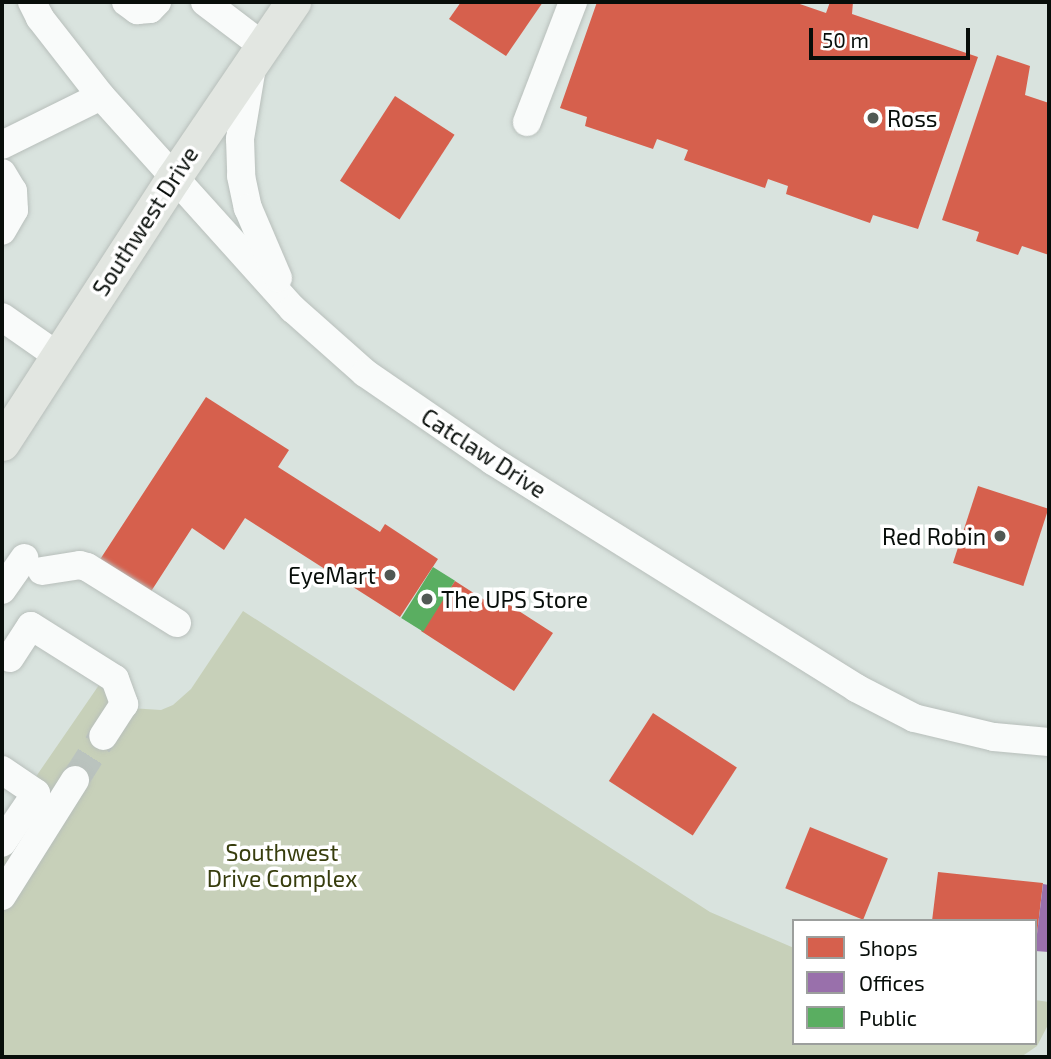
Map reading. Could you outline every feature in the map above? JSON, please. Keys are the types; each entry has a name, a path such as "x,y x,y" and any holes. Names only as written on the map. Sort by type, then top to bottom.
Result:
{"main road":[{"name":"Southwest Drive","path":"2,443 174,177 293,2"}],"street":[{"name":"Catclaw Drive","path":"32,2 101,96 293,309 365,373 493,461 856,688 914,718 994,737 1049,742"},
{"path":"205,2 258,52 240,139 241,176 247,208 293,309"},
{"path":"527,122 573,2"},
{"path":"2,145 101,96"},
{"path":"2,173 13,191 14,210 2,231"},
{"path":"2,317 58,356"},
{"path":"2,590 34,564 80,565 177,623"},
{"path":"10,658 31,626 116,679 124,704 103,736"},
{"path":"2,770 36,793 2,843"},
{"path":"2,896 75,780"}],"green space":[{"name":"Southwest Drive Complex","path":"243,611 710,912 792,947 792,1045 1037,1045 1037,1000 1049,1002 1049,1023 1037,1046 1021,1057 2,1057 2,826 99,685 130,708 161,710 173,705 191,689"}],"building: Shops":[{"path":"461,2 543,2 506,56 449,19"},
{"path":"597,2 794,2 826,13 830,2 853,2 852,14 978,57 918,229 873,215 870,223 786,194 788,186 768,179 765,188 684,160 688,150 657,139 653,149 585,126 587,117 560,108"},
{"path":"997,55 1030,66 1025,95 1049,103 1049,255 1022,246 1018,255 976,241 979,232 942,220"},
{"path":"395,96 455,135 400,219 340,181"},
{"path":"206,397 289,450 278,467 380,532 385,524 438,559 400,617 245,518 224,550 192,528 150,593 99,561"},
{"name":"Red Robin","path":"978,486 1048,509 1023,586 953,563"},
{"path":"455,581 497,608 502,600 553,633 514,691 421,631"},
{"path":"653,713 737,767 693,835 609,781"},
{"path":"810,827 888,858 862,919 785,888"},
{"path":"938,872 1043,883 1037,934 1037,919 932,919"}],"building: Offices":[{"path":"1043,884 1049,885 1049,952 1037,951"}],"building: Public":[{"name":"The UPS Store","path":"433,567 455,581 423,632 401,618"}],"tunnel":[{"path":"75,780 103,736"}],"place":[{"name":"Ross","path":"873,118"},
{"name":"Red Robin","path":"1000,536"},
{"name":"EyeMart","path":"390,575"},
{"name":"The UPS Store","path":"427,599"}]}
